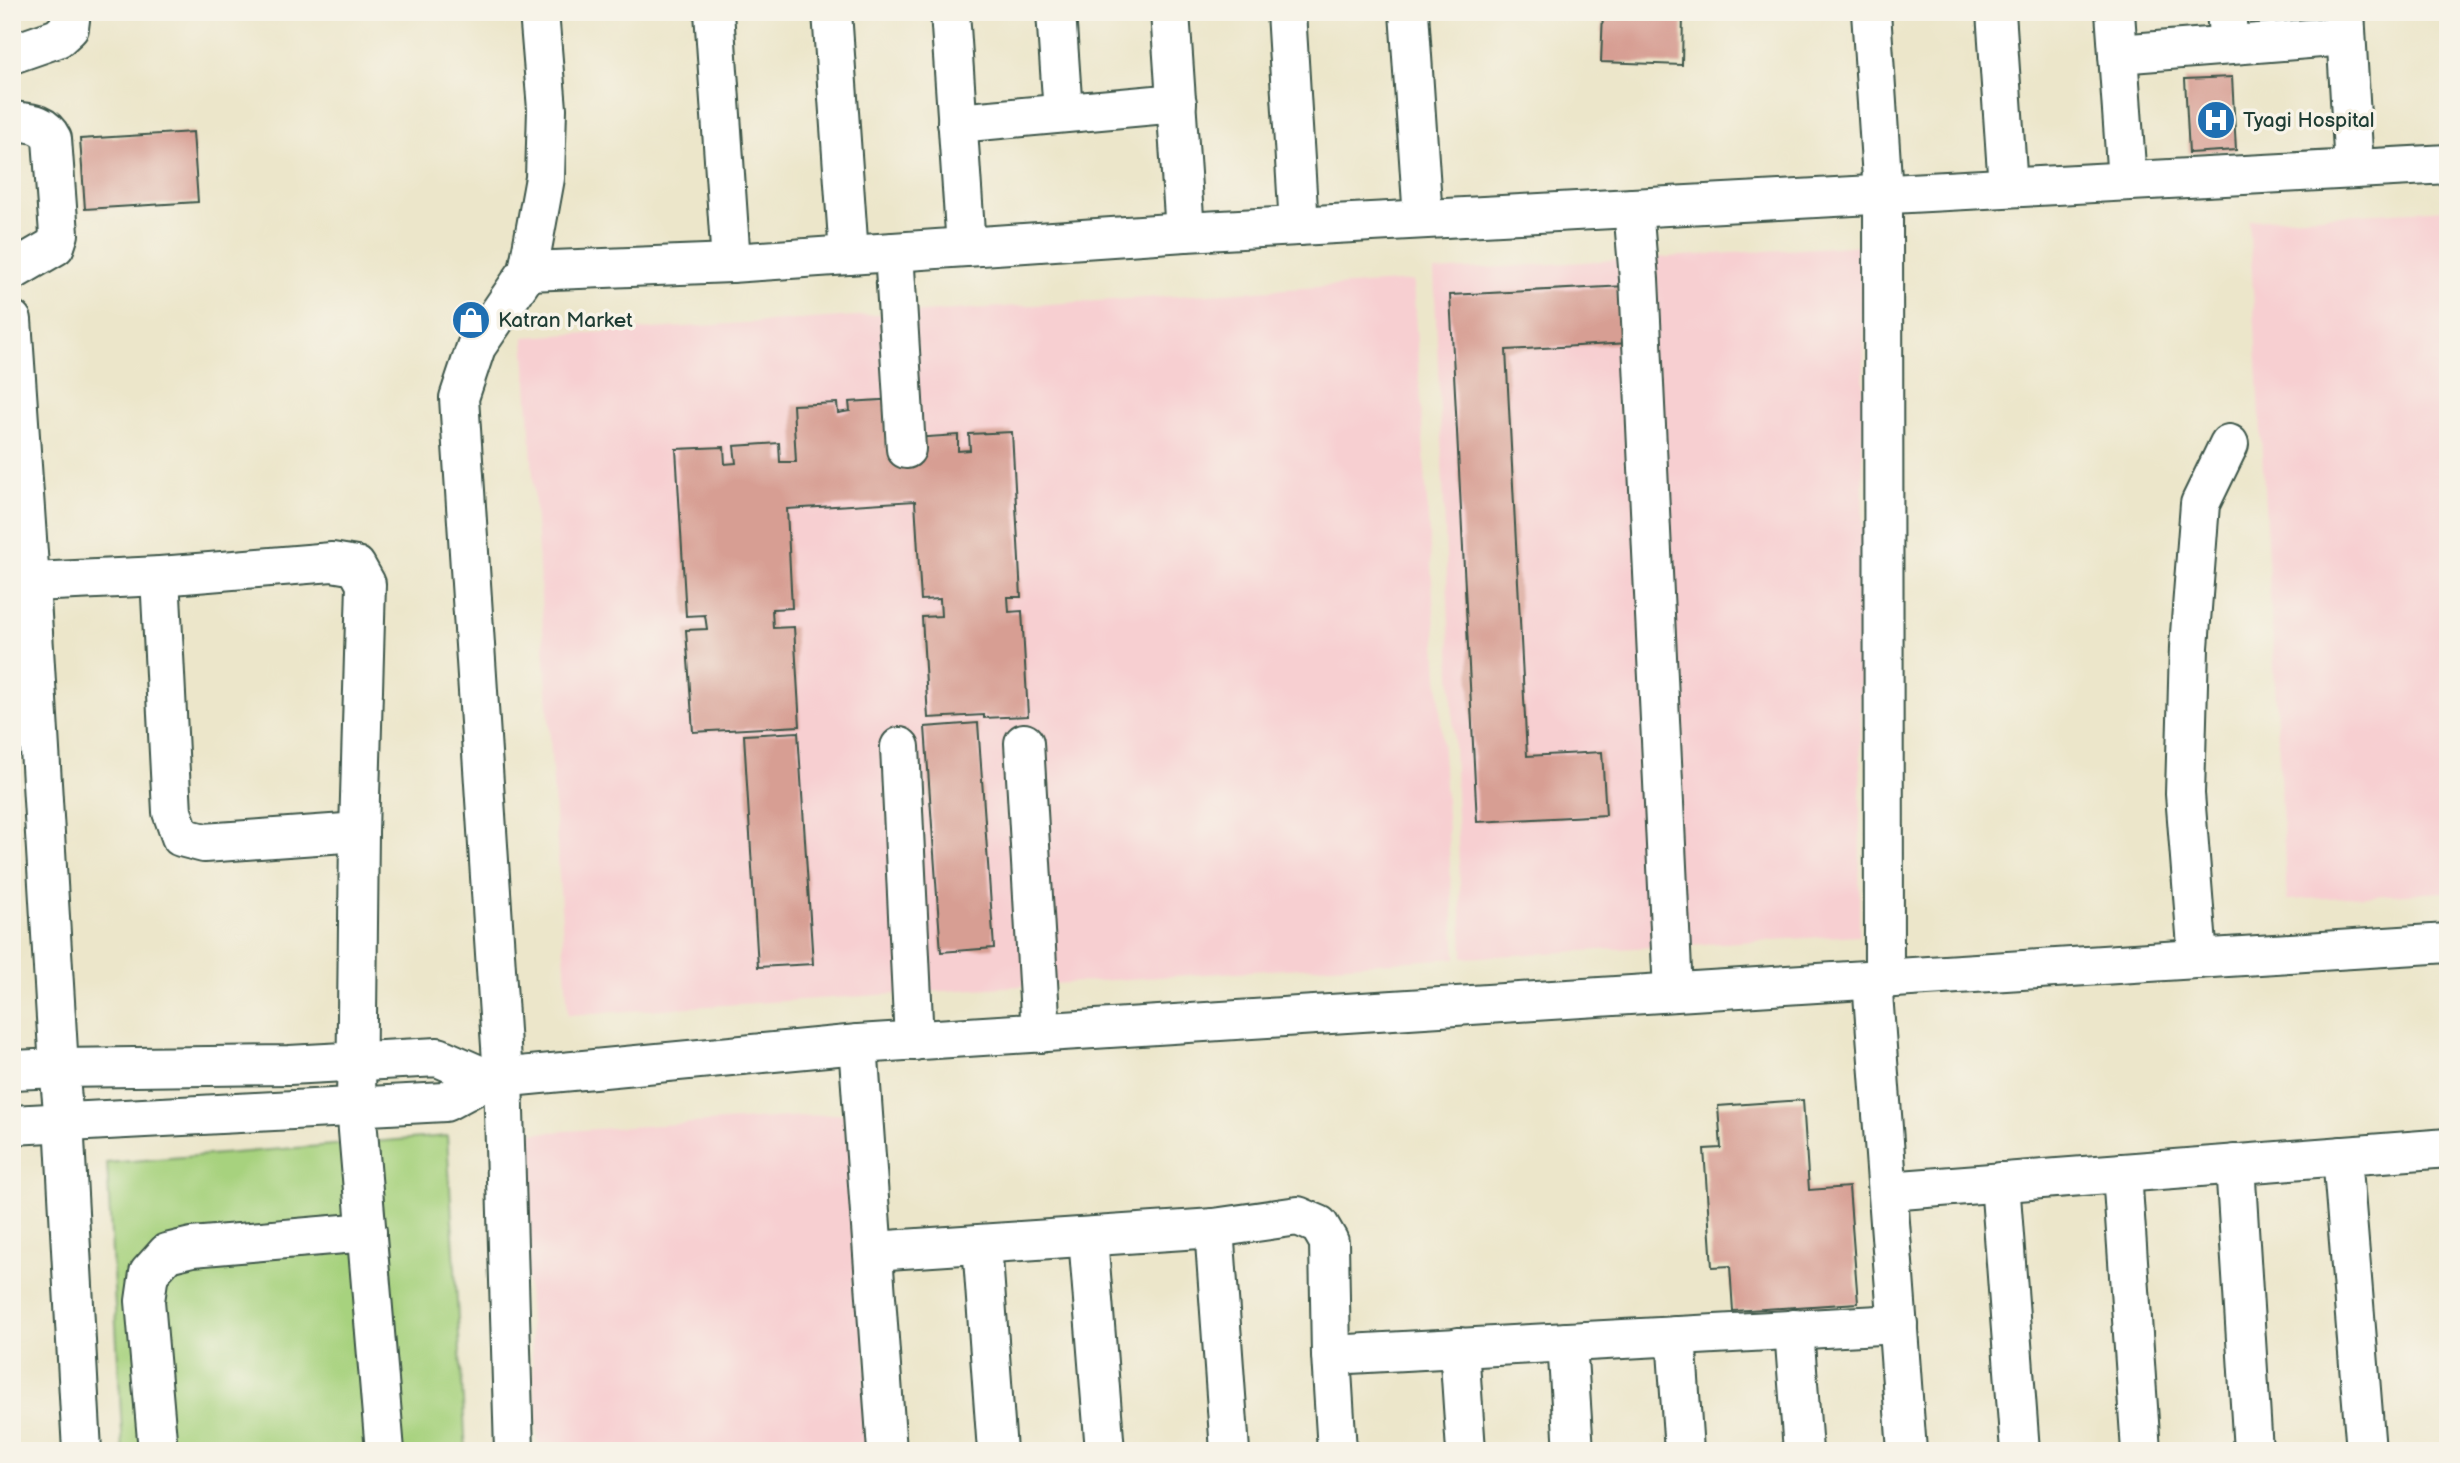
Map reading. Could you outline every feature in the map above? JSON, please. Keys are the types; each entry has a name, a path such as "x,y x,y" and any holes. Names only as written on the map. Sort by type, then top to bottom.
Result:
{"street":[{"path":"12,54 58,38 69,28 71,12"},
{"path":"514,1451 459,398 477,347 528,271 545,178 547,109 539,12"},
{"path":"714,12 731,263"},
{"path":"832,12 849,255"},
{"path":"950,12 965,247"},
{"path":"1056,12 1063,113"},
{"path":"1170,12 1185,232"},
{"path":"1286,12 1299,226"},
{"path":"1409,12 1423,219"},
{"path":"1871,12 1883,194 1878,979 1888,1191 1907,1451"},
{"path":"1996,12 2008,187"},
{"path":"2115,12 2127,181"},
{"path":"2118,54 2227,29 2345,24 2354,169"},
{"path":"957,123 1177,103"},
{"path":"12,121 37,124 47,129 52,139 58,234 55,246 12,271"},
{"path":"528,271 731,263 1185,232 2448,164"},
{"path":"1633,208 1639,279 1673,992"},
{"path":"894,252 906,449"},
{"path":"12,320 21,583 64,1121 82,1451"},
{"path":"2198,958 2185,794 2189,647 2200,504 2229,444"},
{"path":"21,583 160,576 332,562 356,566 366,584 359,832 356,1107 385,1451"},
{"path":"160,576 172,811 181,836 204,843 359,832"},
{"path":"1024,743 1041,1033"},
{"path":"900,747 914,1041"},
{"path":"12,1125 445,1102 496,1078 859,1044 2448,943"},
{"path":"859,1044 887,1451"},
{"path":"12,1070 289,1065 438,1057 496,1078"},
{"path":"1888,1191 2448,1148"},
{"path":"2342,1156 2366,1451"},
{"path":"2235,1164 2253,1451"},
{"path":"2122,1173 2141,1451"},
{"path":"2000,1182 2020,1451"},
{"path":"873,1251 1214,1228 1298,1216 1318,1225 1329,1242 1331,1355 1337,1451"},
{"path":"1214,1228 1230,1451"},
{"path":"158,1451 145,1301 149,1273 167,1253 192,1247 366,1232"},
{"path":"1088,1237 1105,1451"},
{"path":"982,1244 997,1451"},
{"path":"1331,1355 1898,1324"},
{"path":"1794,1329 1803,1451"},
{"path":"1676,1336 1684,1451"},
{"path":"1567,1342 1574,1451"},
{"path":"1460,1347 1466,1451"}],"shaded area":[{"path":"2448,209 2448,892 2287,900 2249,220"},
{"path":"1865,245 1859,935 1463,958 1434,271"},
{"path":"1413,281 1456,958 568,1015 524,337"},
{"path":"851,1113 872,1451 538,1451 518,1134"}],"green space":[{"path":"447,1136 466,1451 123,1451 107,1163"}],"building":[{"path":"1603,12 1683,13 1682,65 1601,62"},
{"path":"2232,77 2236,150 2189,153 2185,79"},
{"path":"193,132 198,202 85,209 80,139"},
{"path":"1626,286 1629,343 1506,350 1527,756 1602,752 1606,815 1477,822 1450,295"},
{"path":"897,399 913,438 958,435 958,451 970,450 969,434 1012,432 1021,597 1008,597 1009,612 1022,611 1028,716 928,718 922,617 941,616 940,599 921,600 915,501 787,509 792,608 772,609 773,628 794,627 800,726 693,732 686,630 707,629 705,615 686,616 676,449 724,447 725,464 736,463 734,446 779,443 780,462 796,462 793,405 837,403 838,413 850,411 849,402"},
{"path":"978,723 994,948 941,952 925,727"},
{"path":"798,732 813,964 758,967 744,735"},
{"path":"1803,1100 1809,1190 1849,1187 1858,1303 1733,1311 1730,1266 1712,1267 1704,1149 1721,1148 1718,1106"}],"place":[{"name":"Tyagi Hospital","path":"2216,120"},
{"name":"Katran Market","path":"471,320"}]}
